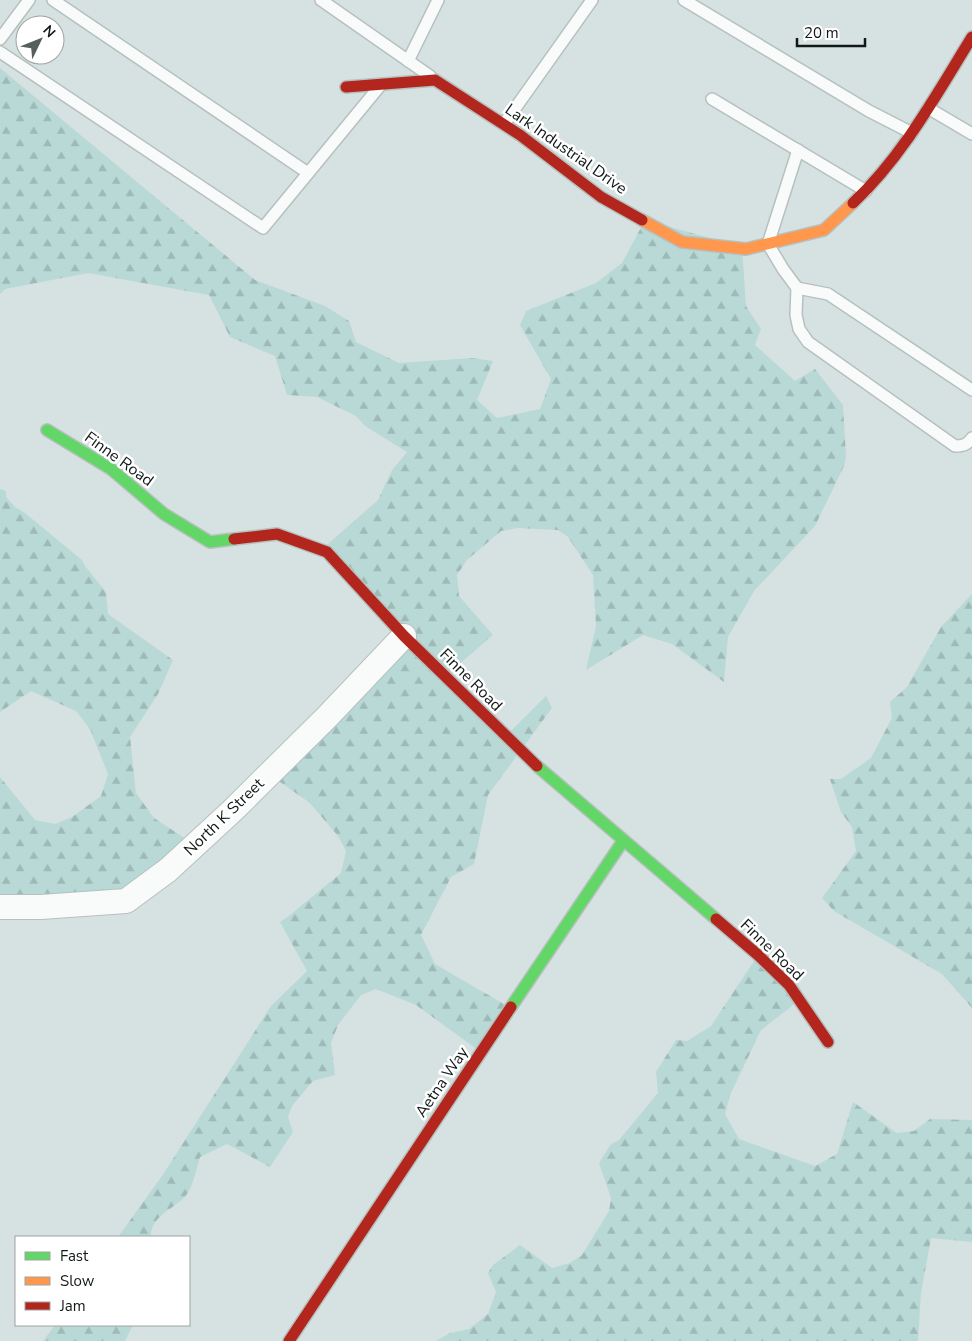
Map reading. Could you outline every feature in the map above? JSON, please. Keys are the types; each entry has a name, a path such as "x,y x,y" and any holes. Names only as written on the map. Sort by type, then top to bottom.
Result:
{"street":[{"name":"Lark Industrial Drive","path":"435,80 520,135 601,197 682,242 746,249 824,230 866,191 878,179 912,133 972,37"},
{"path":"346,87 435,80"},
{"name":"Finne Road","path":"47,430 111,469 164,514 210,542 278,534 327,552 404,636 526,756 764,961 789,985 828,1042"},
{"name":"North K Street","path":"0,907 126,901 168,870 232,811 404,636"},
{"name":"Aetna Way","path":"289,1341 352,1243 623,841"}],"lane":[{"path":"0,39 29,0"},
{"path":"53,0 308,173"},
{"path":"408,60 438,0"},
{"path":"504,124 592,0"},
{"path":"684,0 869,111 912,133"},
{"path":"326,1 435,80"},
{"path":"0,52 263,228 382,84"},
{"path":"712,99 866,191"},
{"path":"928,108 972,134"},
{"path":"798,150 768,244 797,288 796,315 799,329 808,342 955,446 962,446 972,438"},
{"path":"797,288 828,294 972,390"}],"green space":[{"path":"0,68 255,280 325,306 349,321 356,342 399,363 472,358 493,361 477,400 497,418 540,409 551,379 520,325 526,311 596,283 622,263 645,220 742,247 746,306 761,329 755,345 795,381 815,369 843,405 846,457 844,466 815,526 754,591 728,637 724,682 672,644 643,635 586,670 596,626 593,575 568,537 558,530 518,528 501,531 467,560 457,575 459,596 493,635 449,673 509,733 546,696 552,708 488,795 474,864 451,877 421,935 435,964 509,1007 478,1050 416,1005 376,989 361,995 338,1025 331,1043 335,1075 313,1081 292,1106 288,1117 293,1132 270,1167 227,1144 200,1157 189,1191 159,1218 152,1229 151,1236 119,1236 162,1176 271,1006 307,971 280,922 341,873 346,851 338,836 310,803 270,775 405,635 328,544 378,500 392,470 407,452 365,426 356,416 317,397 287,395 275,356 230,337 209,295 88,273 5,289 0,294"},
{"path":"0,489 6,491 6,497 15,507 82,560 106,592 108,614 173,660 158,694 130,737 136,793 154,818 195,845 130,898 0,904 0,777 35,820 55,824 72,817 101,796 108,774 90,729 76,711 31,691 0,712"},
{"path":"972,594 972,1008 942,974 834,911 822,898 856,851 852,827 841,812 830,779 841,779 871,758 892,718 890,702 907,687 941,627"},
{"path":"758,955 801,999 761,1030 731,1093 725,1114 739,1139 815,1166 837,1154 853,1102 897,1133 914,1131 930,1119 972,1120 972,1242 931,1238 921,1293 918,1341 436,1341 450,1333 469,1329 488,1314 496,1292 488,1273 493,1265 520,1245 552,1268 570,1263 582,1255 609,1211 611,1198 599,1163 611,1144 619,1140 658,1093 656,1072 676,1040 687,1041 711,1026"},
{"path":"54,1326 132,1326 125,1341 43,1341"}],"traffic: fast":[{"path":"47,430 111,469 164,514 210,542 234,539"},
{"path":"537,766 716,919"},
{"path":"511,1007 623,841"}],"traffic: slow":[{"path":"642,220 682,242 746,249 824,230 853,203"}],"traffic: jam":[{"path":"853,203 871,185 903,145 932,103 972,37"},
{"path":"346,87 435,80 520,135 601,197 642,220"},
{"path":"234,539 277,534 327,552 404,636 537,766"},
{"path":"716,919 789,985 828,1042"},
{"path":"289,1341 511,1007"}]}
